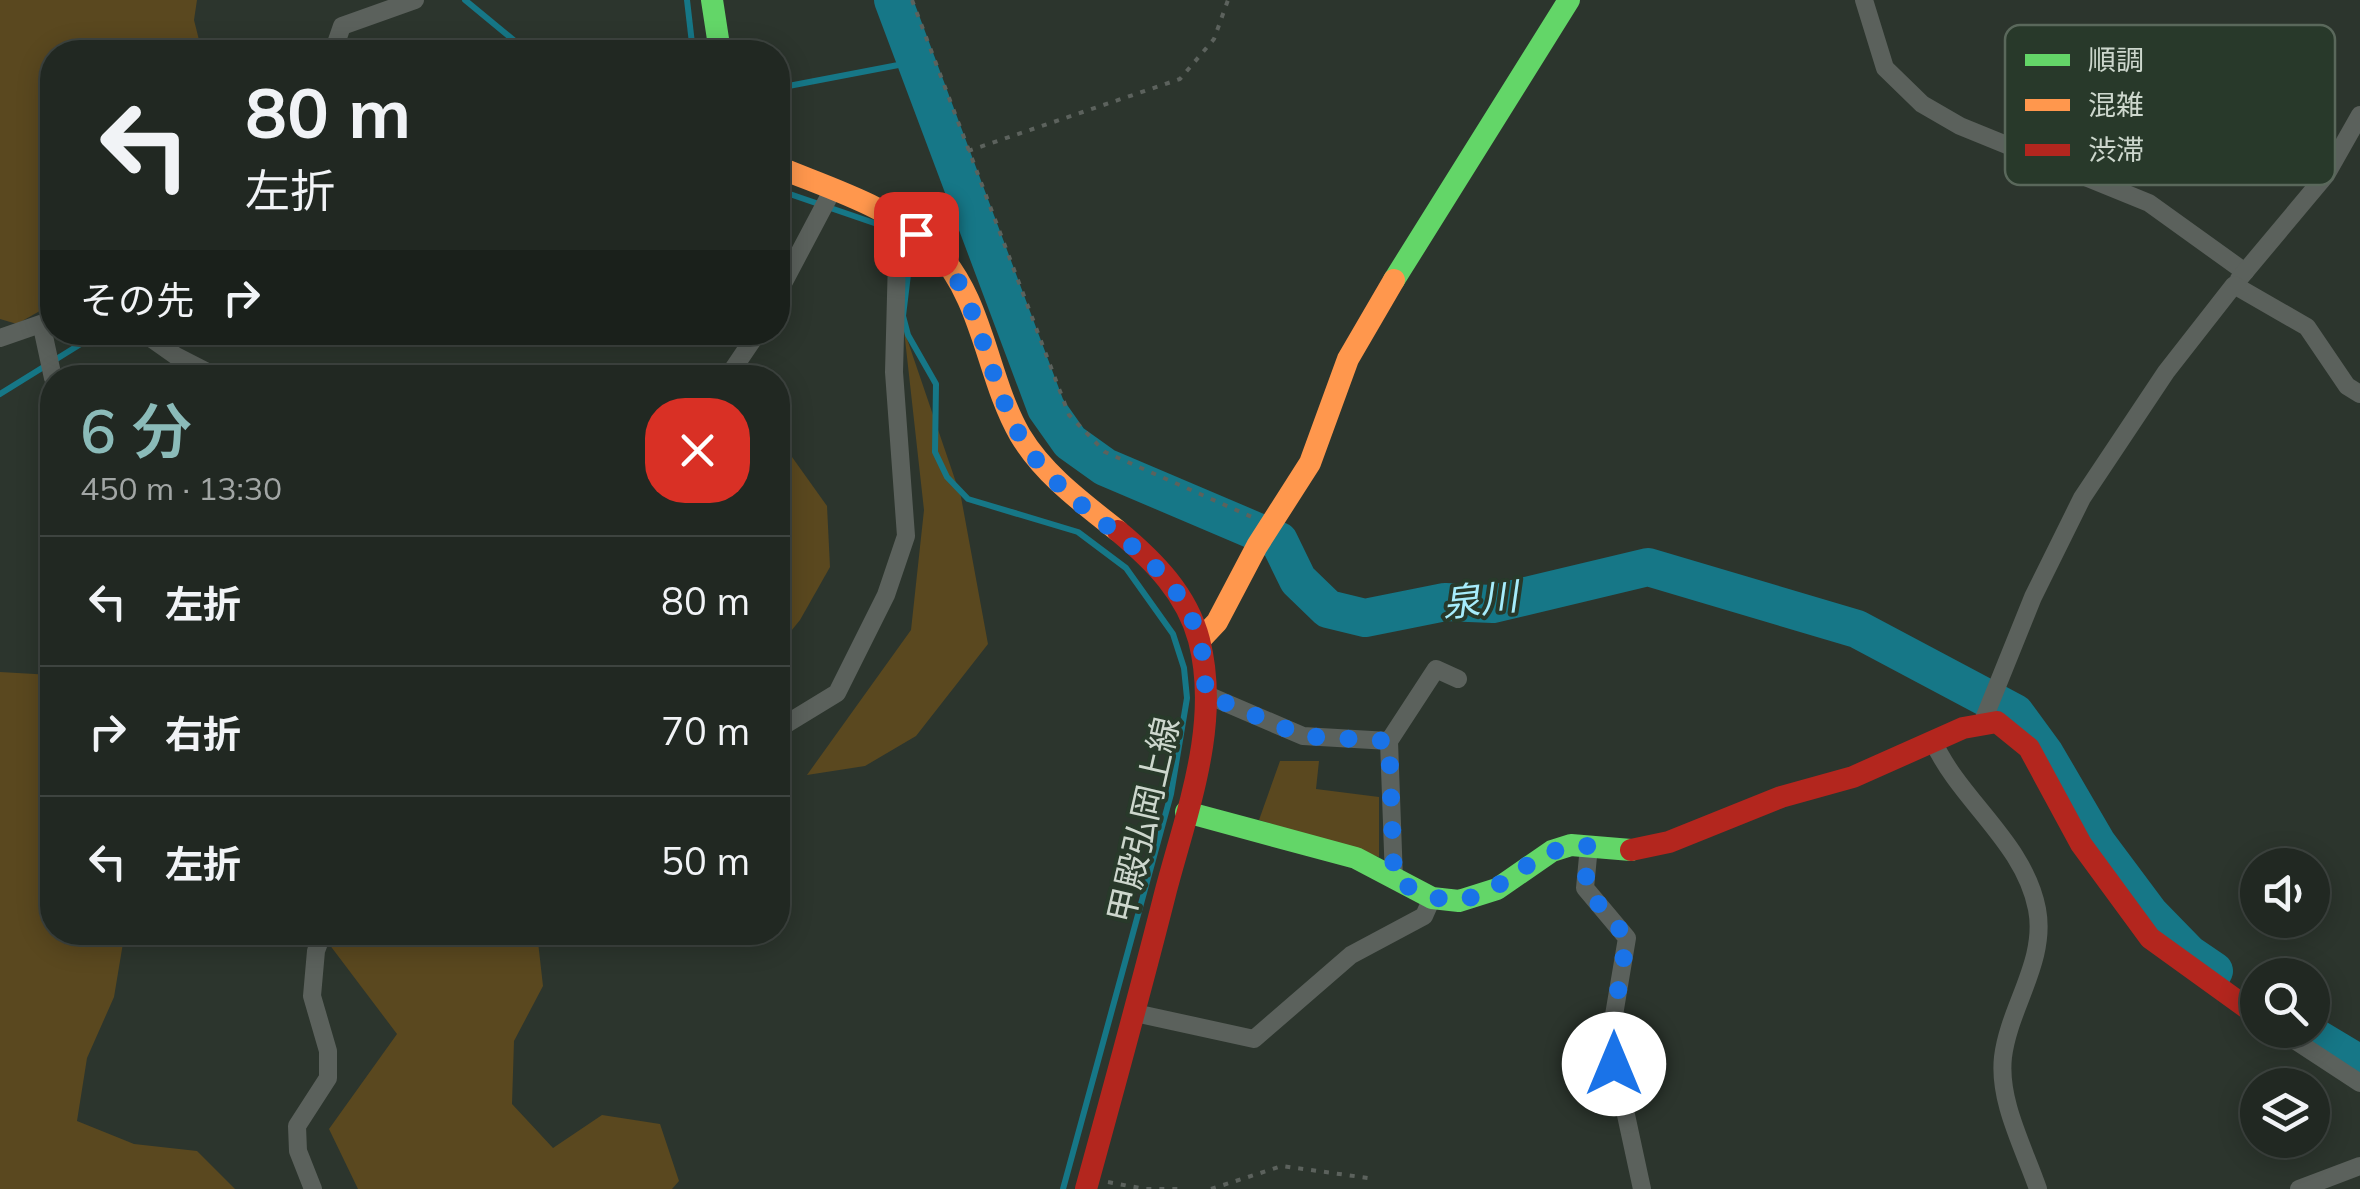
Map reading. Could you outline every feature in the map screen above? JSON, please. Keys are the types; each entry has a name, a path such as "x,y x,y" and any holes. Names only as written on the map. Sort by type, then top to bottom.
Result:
{"street":[{"path":"337,40 342,26 415,0"},
{"path":"712,0 718,40"},
{"path":"1202,639 1217,622 1257,546 1310,463 1348,359 1420,236 1569,0"},
{"path":"1864,0 1886,68 1922,104 1960,126 2005,144"},
{"path":"2335,159 2360,115"},
{"name":"甲殿弘岡上線","path":"790,176 826,204 884,214 916,234 948,264 996,386 1022,439 1053,478 1146,555 1180,594 1202,639 1204,724 1186,812 1088,1184"},
{"path":"2104,185 2148,203 2306,327 2346,386 2360,394"},
{"path":"1186,812 1356,858 1432,898 1459,900 1496,889 1552,851 1571,845 1625,851 1669,842 1781,797 1852,777 1984,716 2082,498 2166,372 2318,185"},
{"path":"790,271 826,204"},
{"path":"790,722 837,693 886,595 906,536 894,372 897,259 916,234"},
{"path":"0,338 40,326"},
{"path":"160,345 194,365"},
{"path":"1394,878 1389,741 1436,669 1458,680"},
{"path":"1205,694 1303,736 1389,741"},
{"path":"1984,716 2029,748 2081,844 2150,938 2240,1003"},
{"path":"1933,741 2029,875 2038,913 2038,944 2003,1056 2005,1094 2038,1189"},
{"path":"1589,846 1585,888 1627,938 1614,1015 1614,1064 1642,1189"},
{"path":"1134,1012 1254,1038 1351,955 1424,916 1432,898"},
{"path":"313,1189 298,1151 297,1126 328,1078 328,1051 312,996 318,945"},
{"path":"2307,1048 2360,1083"},
{"path":"2299,1189 2360,1166"}],"path":[{"path":"912,0 1070,415 1105,452 1270,525"},
{"path":"968,151 1180,80 1214,38 1228,0"},
{"path":"1211,1189 1282,1166 1368,1178"},
{"path":"1088,1184 1185,1189"}],"shaded area":[{"path":"0,0 197,0 194,20 199,40 40,40 40,311 17,324 0,319"},
{"path":"904,330 961,497 988,644 916,736 865,766 807,775 911,630 924,510"},
{"path":"790,457 827,506 830,567 790,632"},
{"path":"0,672 40,674 40,945 123,945 114,997 87,1058 77,1121 134,1144 197,1151 235,1189 0,1189"},
{"path":"1280,761 1319,761 1316,789 1379,797 1379,857 1259,820"},
{"path":"330,945 538,945 543,986 514,1041 512,1104 553,1148 602,1115 660,1124 679,1181 672,1189 358,1189 329,1129 397,1034"}],"waterway":[{"path":"465,0 513,40"},
{"path":"687,0 692,40"},
{"name":"泉川","path":"893,0 1046,408 1070,442 1105,467 1279,541 1298,580 1328,609 1365,618 1445,602 1493,604 1648,567 1857,629 2015,713 2045,754 2097,843 2150,914 2189,954 2214,971"},
{"path":"790,86 914,62"},
{"path":"790,194 880,225"},
{"path":"892,230 910,258 903,316 908,335 936,384 935,452 947,477 968,499 1078,532 1126,568 1173,634 1184,668 1187,698 1171,794 1063,1189"},
{"path":"47,365 79,345"},
{"path":"0,394 40,369"},
{"name":"泉川","path":"2330,1046 2360,1064"}],"traffic: fast":[{"path":"712,0 718,40"},
{"path":"1394,280 1569,0"},
{"path":"1186,812 1356,858 1432,898 1459,901 1497,889 1552,851 1571,845 1631,850"}],"traffic: slow":[{"path":"790,172 880,210 934,248 964,290 1020,435 1052,476 1118,531"},
{"path":"1201,639 1217,622 1257,546 1310,463 1348,359 1394,280"}],"traffic: jam":[{"path":"1086,1189 1191,800 1206,704 1205,672 1194,623 1178,593 1118,531"},
{"path":"1631,850 1669,842 1781,797 1853,777 1963,728 1997,722 2029,748 2081,844 2150,938 2240,1003"}],"route":[{"path":"916,234 948,264 967,304 996,386 1022,439 1053,478 1146,555 1180,594 1202,639 1205,694 1303,736 1389,741 1394,878 1432,898 1459,900 1496,889 1552,851 1571,845 1589,846 1585,888 1627,938 1614,1015 1614,1064"}]}
